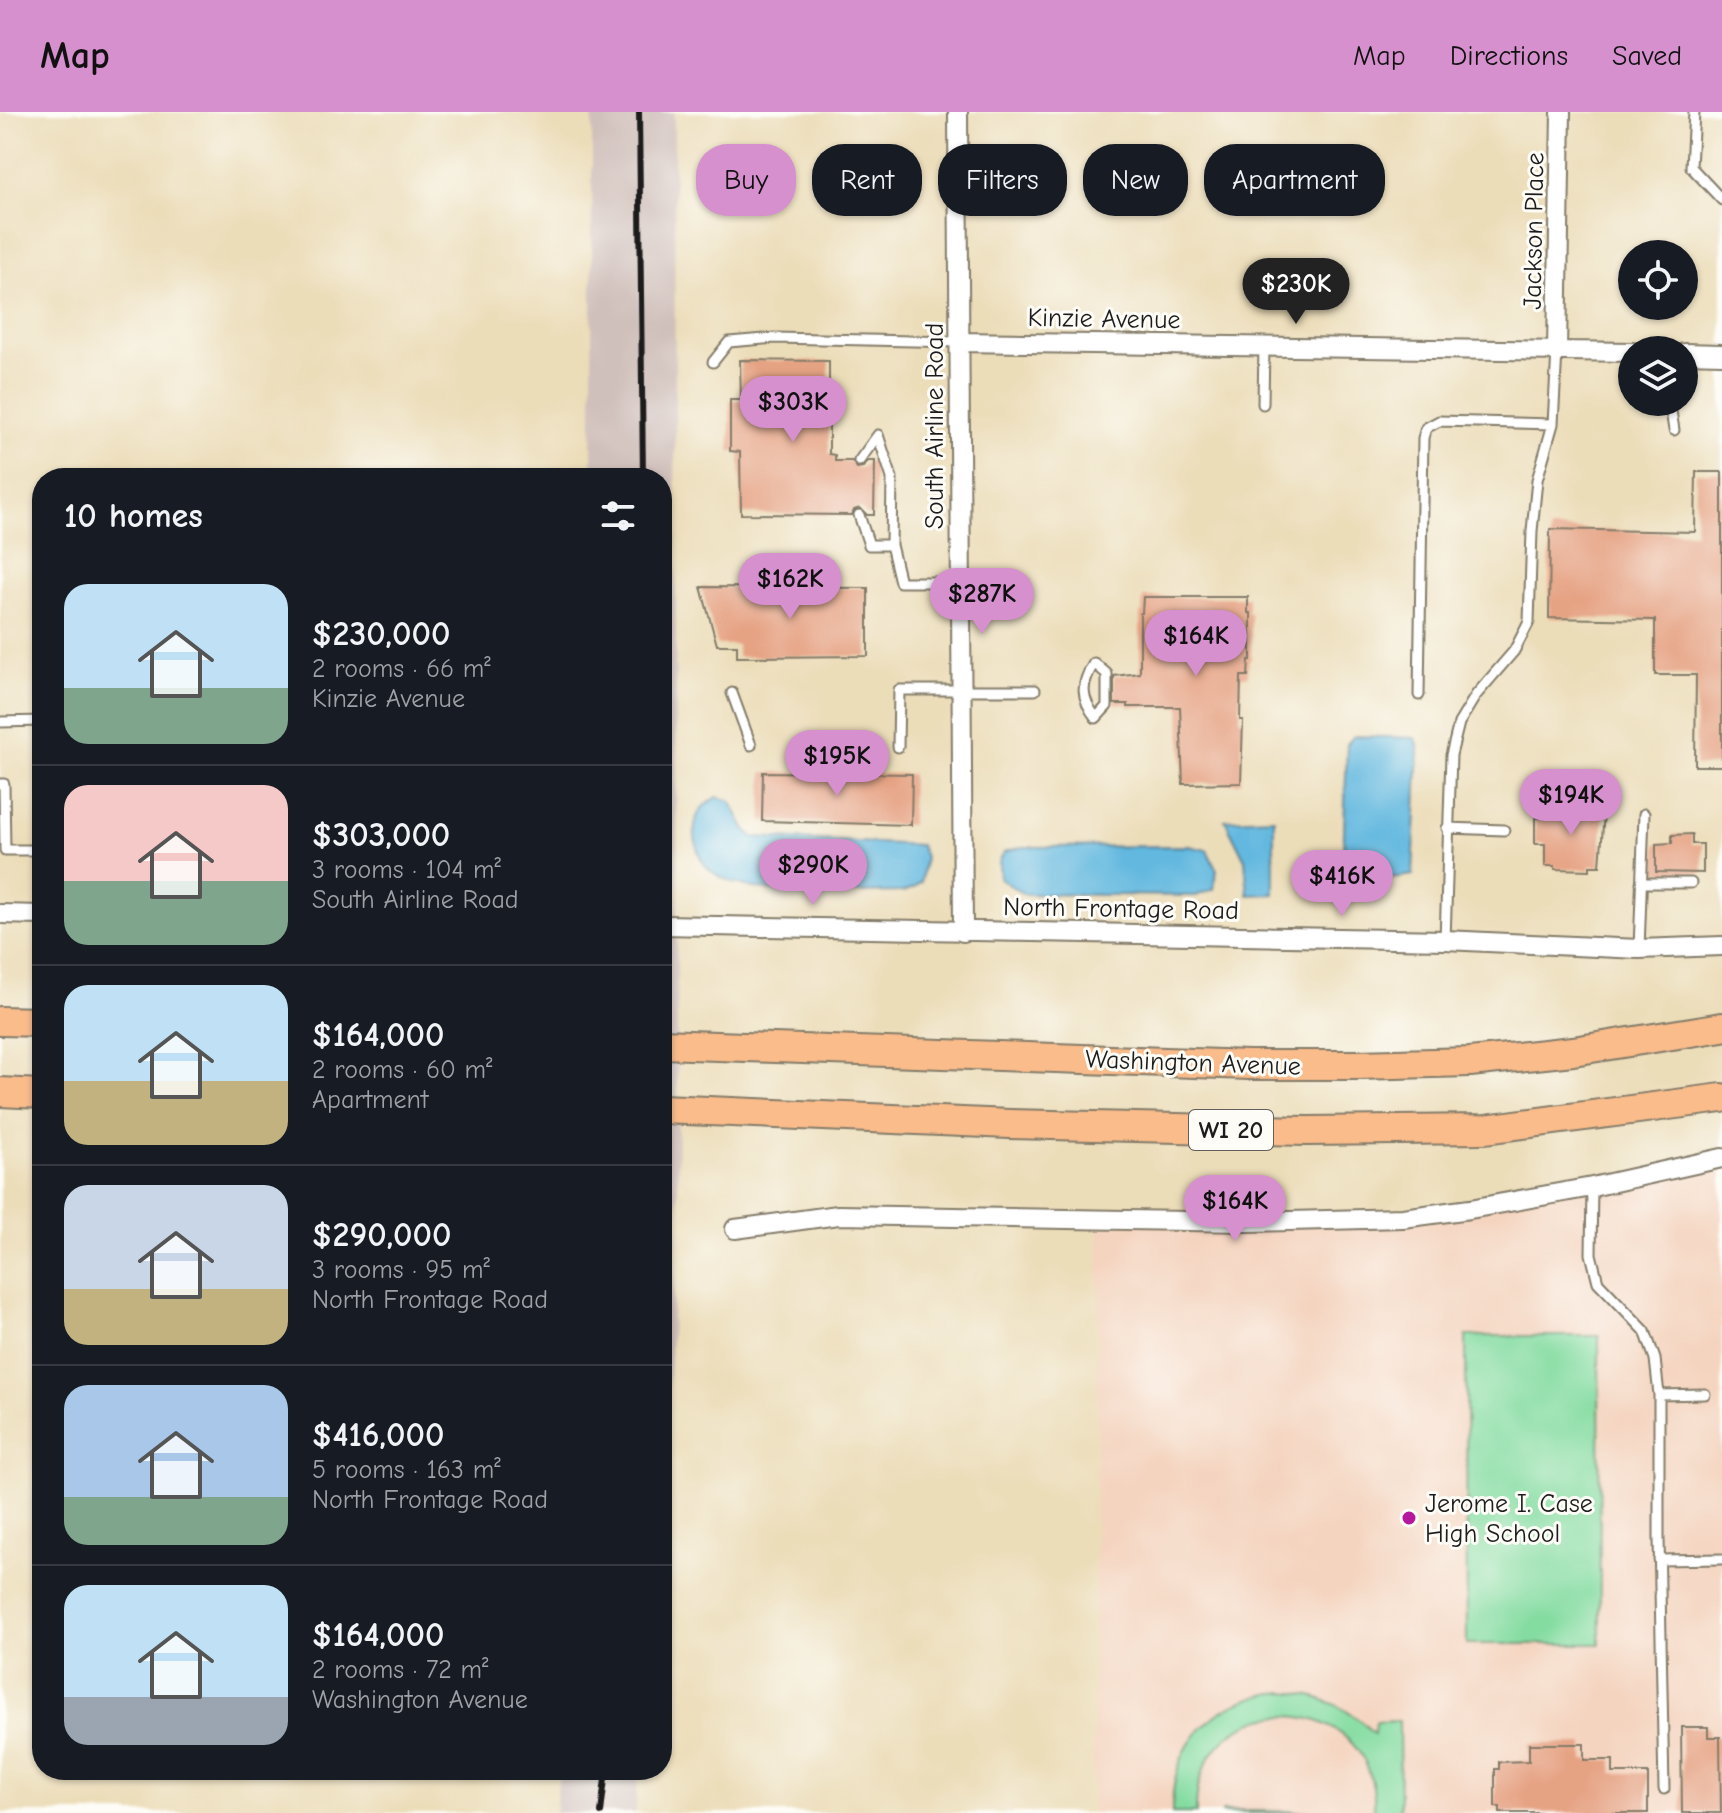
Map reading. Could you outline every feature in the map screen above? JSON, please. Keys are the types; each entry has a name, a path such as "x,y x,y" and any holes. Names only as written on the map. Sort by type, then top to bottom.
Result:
{"main road":[{"path":"6,1021 32,1022"},
{"name":"Washington Avenue","path":"672,1044 1249,1065 1358,1065 1470,1062 1573,1051 1722,1027"},
{"path":"7,1093 32,1094"},
{"name":"WI 20","path":"672,1109 1010,1124 1307,1131 1485,1129 1722,1098"}],"street":[{"name":"South Airline Road","path":"958,112 963,932"},
{"name":"Jackson Place","path":"1557,351 1561,112"},
{"name":"Kinzie Avenue","path":"959,342 1618,352"},
{"path":"1698,353 1722,354"},
{"path":"0,914 32,915"},
{"name":"North Frontage Road","path":"672,925 1445,940 1639,949 1722,946"},
{"path":"735,1229 838,1215 1247,1222 1403,1218 1592,1187 1722,1158"}],"lane":[{"path":"1694,112 1691,167 1722,200"},
{"path":"713,362 729,342 775,338 959,342"},
{"path":"1263,404 1264,346"},
{"path":"1445,940 1451,755 1459,723 1476,695 1514,651 1529,622 1537,480 1553,424 1557,351"},
{"path":"1672,416 1674,430"},
{"path":"1419,695 1423,438 1426,428 1439,421 1553,424"},
{"path":"859,461 878,435 892,478 891,545 900,582 961,582"},
{"path":"859,515 869,545 891,545"},
{"path":"1094,663 1107,674 1107,706 1096,718 1085,703 1084,678 1094,663"},
{"path":"898,747 899,690 1035,690"},
{"path":"732,693 751,745"},
{"path":"0,722 32,721"},
{"path":"0,784 4,784 5,850 32,850"},
{"path":"1639,949 1644,814"},
{"path":"1447,828 1504,830"},
{"path":"1641,883 1691,883"},
{"path":"1592,1187 1591,1254 1598,1282 1645,1331 1655,1359 1659,1395 1664,1789"},
{"path":"1659,1395 1705,1394"},
{"path":"1659,1560 1722,1559"}],"shaded area":[{"path":"592,112 674,112 678,1211 672,1321 672,468 592,468"},
{"name":"Jerome I. Case High School","path":"1722,1158 1722,1813 1092,1813 1099,1221 1403,1218"},
{"path":"558,1780 638,1780 635,1813 555,1813"}],"green space":[{"path":"1466,1336 1599,1336 1600,1644 1467,1644"},
{"path":"1284,1692 1322,1699 1344,1709 1374,1734 1375,1722 1399,1721 1400,1813 1374,1813 1373,1788 1361,1755 1339,1732 1310,1719 1278,1716 1248,1724 1221,1743 1203,1772 1196,1813 1172,1813 1179,1765 1201,1728 1237,1703"},
{"path":"1360,1811 1360,1813 1222,1813"}],"water":[{"path":"1354,736 1415,738 1419,748 1413,875 1376,880 1349,878 1343,861 1347,744"},
{"path":"717,797 730,800 753,837 920,845 925,857 921,882 904,892 798,893 742,885 720,877 701,858 695,830 699,813"},
{"path":"1274,818 1274,894 1248,895 1245,860 1225,820"},
{"path":"1189,846 1207,850 1217,870 1214,889 1196,896 1024,894 1000,879 999,862 1004,852 1023,847"}],"building":[{"path":"740,360 829,361 829,454 835,455 835,461 852,461 857,468 868,461 875,461 874,515 867,515 860,508 854,510 852,515 741,514 740,452 730,451 730,400 741,400"},
{"path":"1696,472 1722,472 1722,766 1695,766 1696,675 1655,675 1655,620 1549,618 1550,529 1695,532"},
{"path":"701,587 868,588 868,656 737,657 737,645 717,645"},
{"path":"1143,597 1248,597 1251,660 1248,676 1241,676 1241,783 1183,784 1180,707 1114,704 1114,676 1140,673"},
{"path":"763,772 912,774 911,825 762,821"},
{"path":"1561,805 1584,806 1584,809 1604,812 1600,866 1590,866 1590,870 1545,866 1545,844 1535,844 1535,818 1546,818 1546,809 1561,809"},
{"path":"1692,834 1692,844 1703,844 1703,873 1656,872 1656,844 1672,843 1672,835"},
{"path":"1681,1727 1708,1727 1708,1737 1720,1737 1721,1813 1682,1813"},
{"path":"1529,1744 1584,1744 1584,1760 1613,1760 1613,1773 1648,1773 1648,1813 1500,1813 1500,1807 1495,1807 1495,1769 1499,1769 1499,1762 1529,1761"}],"railway":[{"path":"639,112 643,468"},
{"path":"601,1813 605,1780"}],"place":[{"name":"Jerome I. Case High School","path":"1409,1518"}]}
